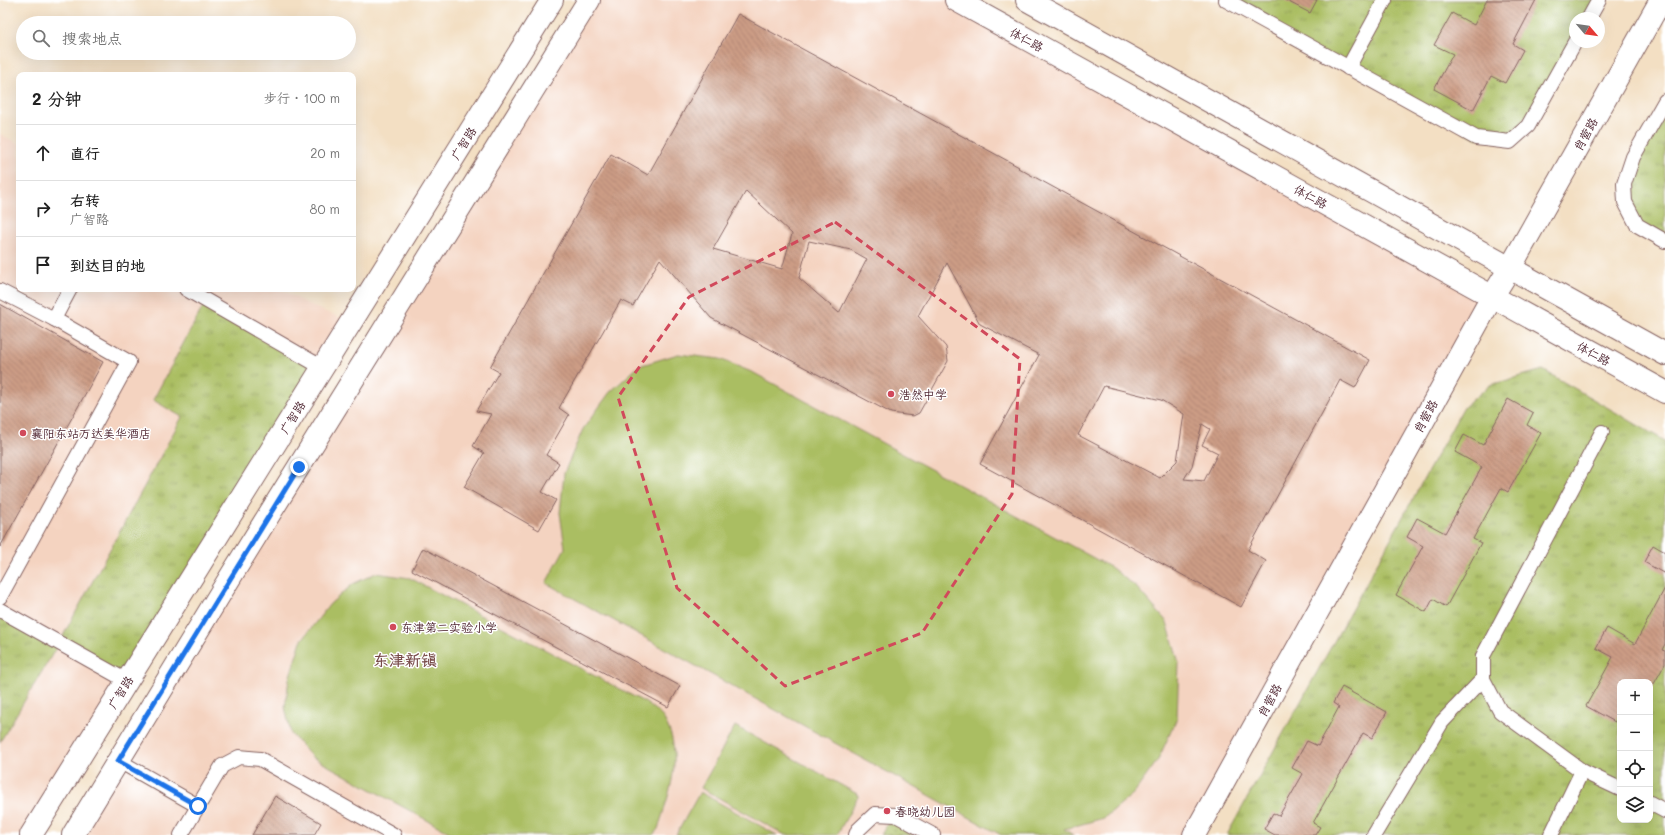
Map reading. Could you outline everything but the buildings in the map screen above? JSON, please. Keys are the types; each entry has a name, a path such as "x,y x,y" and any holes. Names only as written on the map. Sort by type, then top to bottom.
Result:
{"street":[{"name":"广智路","path":"31,835 552,0"},
{"path":"73,835 234,571 589,0"},
{"name":"体仁路","path":"956,0 1665,392"},
{"path":"1027,0 1665,354"},
{"name":"肖营路","path":"1194,835 1492,297 1510,268 1661,0"}],"lane":[{"path":"1226,0 1476,138 1510,142 1528,126 1572,48"},
{"path":"1348,68 1385,0"},
{"path":"1592,12 1599,0"},
{"path":"1665,100 1633,157 1624,184 1625,202 1637,225 1665,241"},
{"path":"0,291 54,319 129,362 0,597"},
{"path":"54,319 68,292"},
{"path":"191,292 323,368"},
{"path":"1602,432 1483,656 1482,679 1500,711 1582,771 1617,788"},
{"path":"0,610 127,681"},
{"path":"1374,835 1442,722 1482,679"},
{"path":"181,835 222,766 239,757 260,759 394,835"},
{"path":"118,761 198,806"},
{"path":"1551,835 1582,771"},
{"path":"856,835 858,830 876,814 896,815 933,835"}],"highlighted area":[{"path":"835,222 1020,359 1012,494 922,633 785,686 677,588 618,397 689,297"}],"shaded area":[{"name":"浩然中学","path":"589,0 956,0 1492,297 1194,835 74,835"},
{"path":"0,134 16,142 16,292 286,292 309,305 351,322 31,835 0,835"}],"green space":[{"path":"1226,0 1599,0 1592,12 1569,12 1569,48 1571,48 1510,142 1476,138"},
{"path":"1665,101 1665,241 1637,225 1625,202 1633,157"},
{"path":"206,301 323,368 127,681 59,643 182,417 153,400"},
{"path":"678,354 720,359 754,373 1112,568 1137,588 1167,622 1179,663 1177,718 1158,760 1134,793 1104,818 1064,829 1073,835 1001,835 546,583 565,548 560,513 564,473 583,429 610,392 639,366"},
{"path":"1543,370 1665,441 1665,835 1227,835 1463,408 1490,385"},
{"path":"376,573 410,578 646,703 660,715 664,719 670,733 674,760 673,774 667,802 658,829 653,835 454,835 312,757 291,734 285,707 289,679 301,641 330,604 353,584"},
{"path":"0,610 59,643 0,742"},
{"path":"735,726 859,795 837,835 785,835 701,788"},
{"path":"700,792 777,835 676,835"},
{"path":"889,821 914,835 881,835"}],"place":[{"name":"浩然中学","path":"891,394"},
{"name":"襄阳东站万达美华酒店","path":"23,433"},
{"name":"东津第二实验小学","path":"393,627"},
{"name":"春晓幼儿园","path":"887,811"}],"district":[{"name":"东津新镇","path":"405,659"}],"route":[{"path":"198,806 118,761 299,467"}]}
